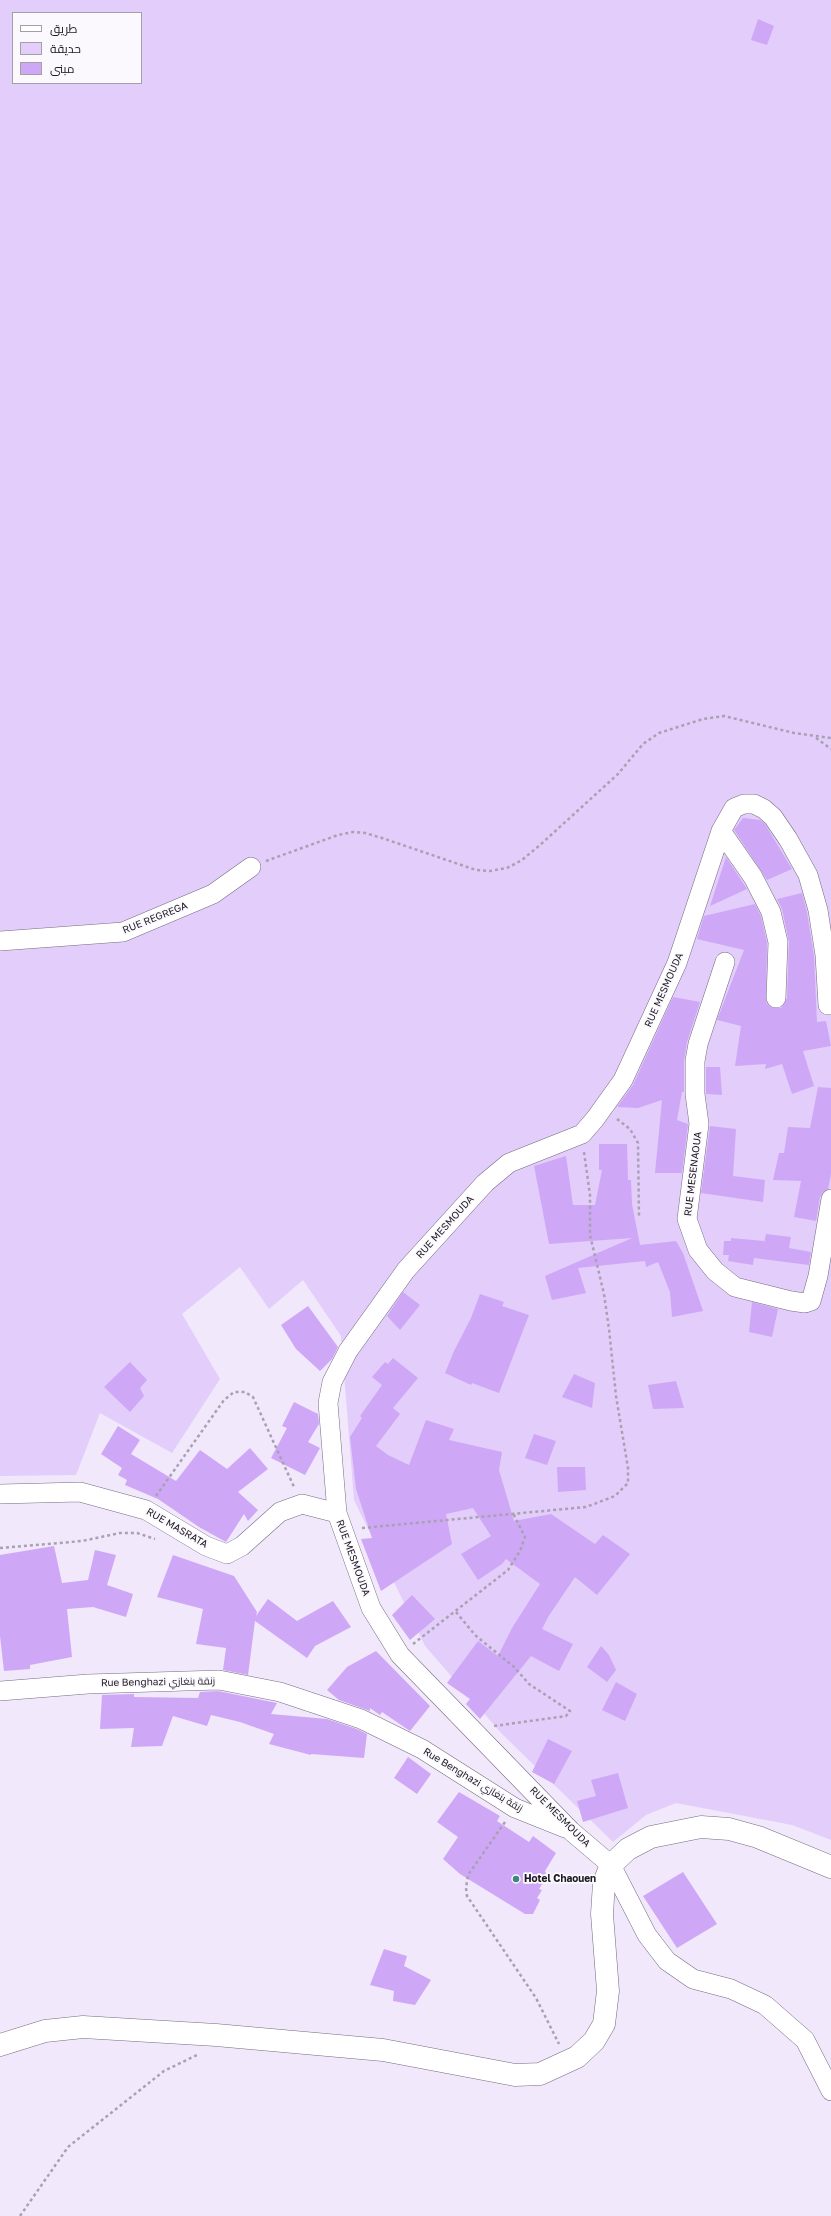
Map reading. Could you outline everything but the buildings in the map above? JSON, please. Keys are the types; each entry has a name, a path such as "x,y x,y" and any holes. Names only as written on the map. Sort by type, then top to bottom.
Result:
{"main road":[{"path":"0,2045 45,2031 83,2027 216,2035 383,2050 514,2075 540,2074 567,2063 577,2057 594,2041 604,2024 608,1991 602,1914 604,1883 611,1865 628,1848 651,1836 701,1827 729,1829 758,1837 831,1867"}],"street":[{"name":"RUE MESMOUDA","path":"611,1865 571,1831 400,1654 371,1608 339,1521 328,1403 332,1382 348,1351 406,1270 485,1183 509,1163 582,1134 603,1109 623,1080 677,963 721,831 734,808 744,804 754,804 764,809 774,817 788,838 808,875 818,910 825,955 830,1010"},
{"path":"721,831 753,877 771,912 778,942 776,998"},
{"name":"RUE REGREGA","path":"0,941 123,932 213,894 251,867"},
{"name":"RUE MESENAOUA","path":"725,962 698,1044 695,1061 695,1094 699,1124 687,1219 698,1250 715,1271 735,1287 792,1301 805,1303 811,1301 818,1276 831,1199"},
{"name":"RUE MASRATA","path":"0,1494 80,1492 146,1510 206,1546 227,1554 242,1546 280,1512 302,1504"},
{"path":"302,1504 339,1521"},
{"name":"Rue Benghazi زنقة بنغازي","path":"0,1691 88,1684 219,1680 280,1692 361,1719 422,1749 515,1808 571,1831"},
{"path":"611,1865 647,1935 667,1961 692,1979 731,1988 765,2005 805,2040 831,2091"}],"path":[{"path":"251,867 338,835 353,832 382,838 471,869 490,871 507,868 522,860 540,845 618,774 644,744 659,733 703,719 724,716 816,738 831,738"},
{"path":"816,738 831,750"},
{"path":"603,1109 630,1129 638,1143 639,1216"},
{"path":"339,1521 513,1513 586,1506 615,1496 628,1483 628,1468 616,1396 604,1294 590,1235 590,1195 582,1134"},
{"path":"146,1510 224,1400 234,1392 245,1392 253,1397 302,1504"},
{"path":"400,1654 456,1612 508,1570 525,1540 525,1534 513,1513"},
{"path":"0,1548 82,1541 120,1534 137,1534 162,1542"},
{"path":"456,1612 475,1635 514,1667 529,1684 570,1711 566,1716 513,1724 472,1727"},
{"path":"515,1808 468,1875 466,1888 467,1896 536,1998 567,2063"},
{"path":"20,2216 68,2146 164,2071 190,2060 203,2051 216,2035"}],"green space":[{"path":"0,0 831,0 831,1840 792,1825 676,1803 646,1815 613,1842 502,1734 425,1646 354,1500 341,1336 303,1280 269,1309 240,1267 182,1314 220,1379 172,1453 100,1413 76,1475 0,1476"}],"place":[{"name":"Hotel Chaouen","path":"516,1879"}]}
